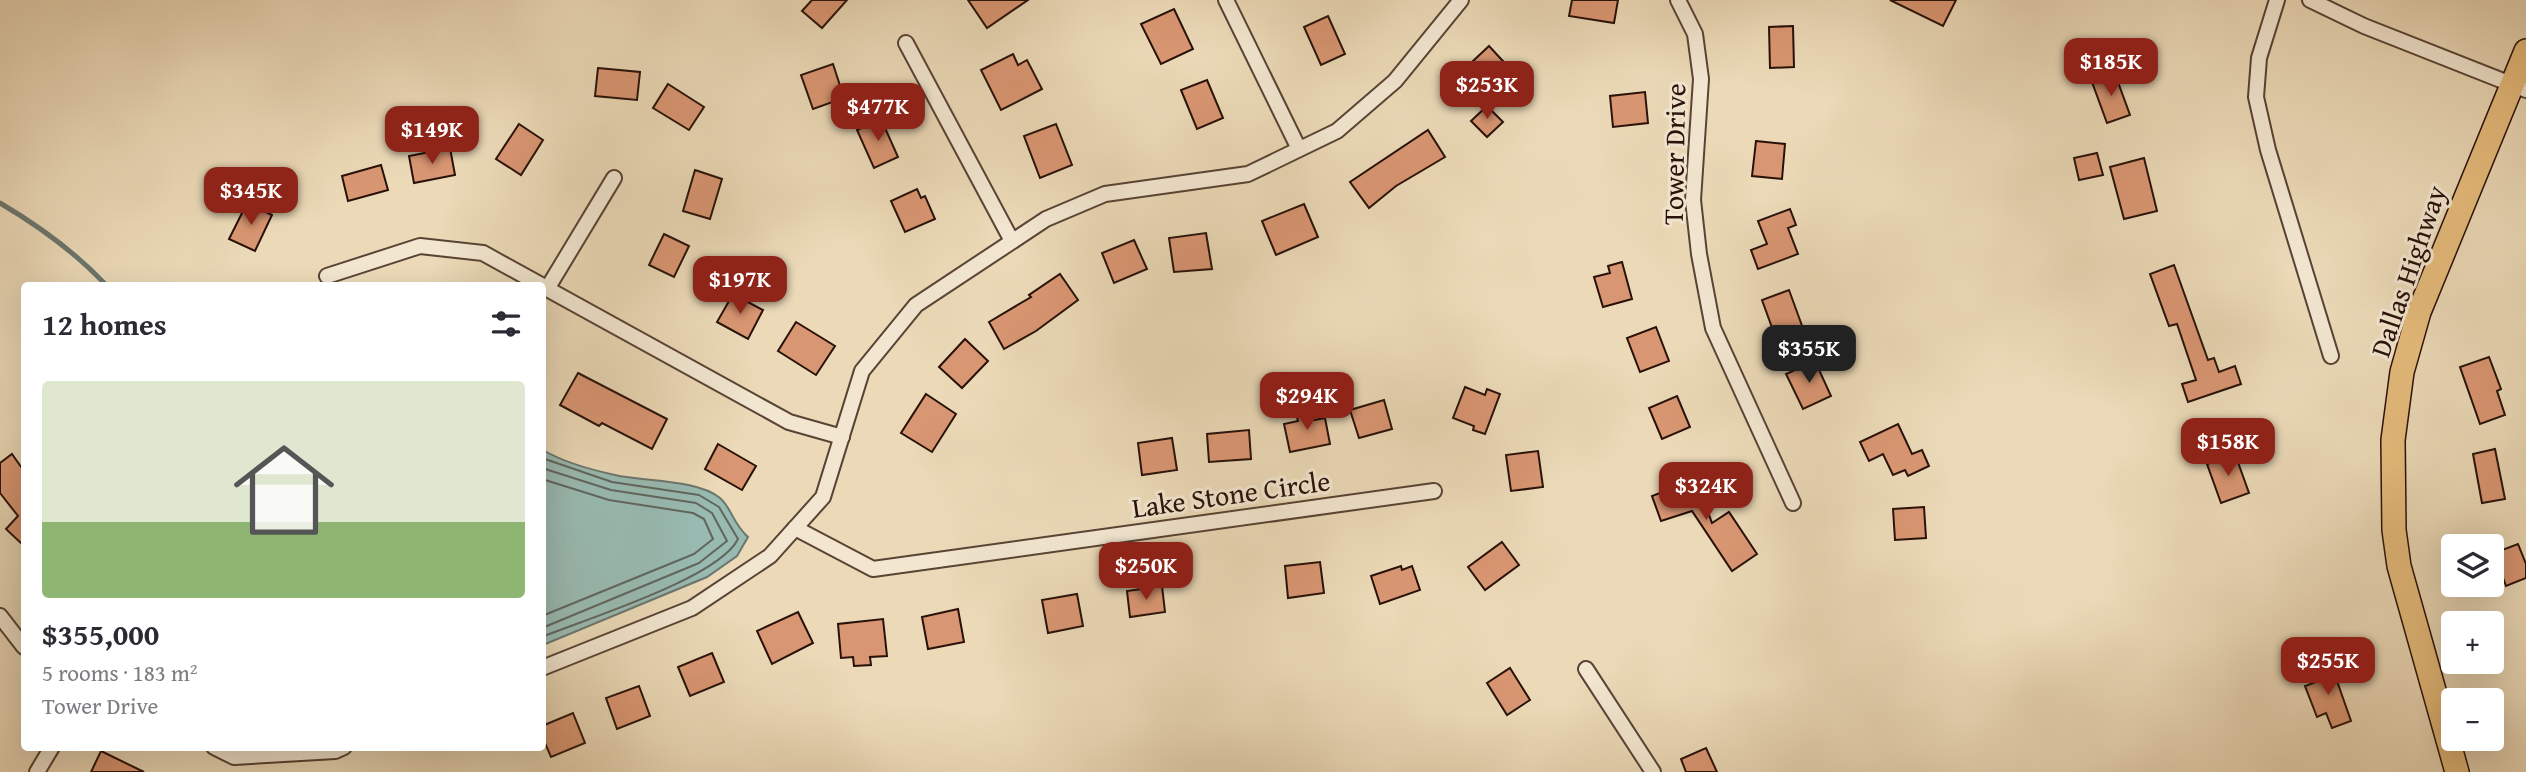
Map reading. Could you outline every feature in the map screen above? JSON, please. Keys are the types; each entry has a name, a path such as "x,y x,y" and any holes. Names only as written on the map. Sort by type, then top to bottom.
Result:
{"main road":[{"name":"Dallas Highway","path":"2457,772 2399,566 2394,530 2393,440 2402,372 2419,312 2519,87 2526,51"}],"street":[{"path":"1226,0 1299,149"},
{"path":"546,666 692,608 770,556 823,497 862,371 916,305 1046,219 1105,194 1248,174 1336,131 1395,81 1461,0"},
{"name":"Tower Drive","path":"1678,0 1695,34 1701,79 1693,200 1699,254 1713,328 1793,503"},
{"path":"2277,0 2259,58 2256,97 2268,150 2331,356"},
{"path":"2309,0 2364,26 2519,87"},
{"path":"906,43 1012,242"},
{"path":"546,282 614,178"},
{"path":"327,276 420,246 483,253 534,282"},
{"path":"546,289 789,422 842,437"},
{"name":"Lake Stone Circle","path":"795,528 873,569 1434,491"},
{"path":"0,616 21,643"},
{"path":"1586,669 1653,772"},
{"path":"37,772 50,751"},
{"path":"222,751 234,757 335,751"}],"water":[{"path":"546,452 597,471 698,487 720,498 748,537 737,556 707,577 546,644"}],"building":[{"path":"812,0 847,0 822,28 802,11"},
{"path":"968,0 1028,0 987,28"},
{"path":"1572,0 1618,0 1614,23 1569,16"},
{"path":"1890,0 1956,0 1943,26"},
{"path":"1174,9 1193,49 1161,64 1141,24"},
{"path":"1328,16 1345,54 1321,65 1304,27"},
{"path":"1793,26 1794,67 1770,68 1769,27"},
{"path":"1489,46 1514,73 1481,104 1456,77"},
{"path":"1013,54 1018,65 1027,60 1042,89 1001,110 981,70"},
{"path":"833,64 844,98 813,109 801,75"},
{"path":"598,68 640,72 637,100 595,96"},
{"path":"2115,74 2130,115 2107,123 2092,82"},
{"path":"1207,80 1223,118 1197,129 1181,90"},
{"path":"668,84 704,107 689,130 653,108"},
{"path":"1645,92 1648,123 1613,127 1610,96"},
{"path":"1487,106 1503,122 1487,137 1471,121"},
{"path":"881,119 898,157 874,168 857,130"},
{"path":"519,124 543,140 521,175 496,159"},
{"path":"1056,124 1072,165 1040,178 1024,136"},
{"path":"1428,130 1445,157 1396,186 1369,208 1350,182"},
{"path":"1756,141 1785,144 1782,179 1752,176"},
{"path":"450,148 455,175 414,183 409,156"},
{"path":"2097,153 2103,175 2079,180 2074,158"},
{"path":"2144,158 2157,211 2124,219 2110,167"},
{"path":"381,165 388,190 348,201 342,176"},
{"path":"695,170 722,179 710,219 683,211"},
{"path":"917,189 921,198 925,196 935,219 905,232 891,201"},
{"path":"247,203 272,215 255,251 229,239"},
{"path":"1304,204 1318,237 1276,255 1262,221"},
{"path":"1790,209 1796,225 1788,228 1798,254 1758,269 1751,250 1767,244 1758,221"},
{"path":"1206,233 1212,269 1174,272 1169,238"},
{"path":"664,234 689,246 674,277 649,265"},
{"path":"1134,240 1147,269 1114,283 1102,253"},
{"path":"1622,262 1632,299 1603,307 1594,277 1610,273 1608,266"},
{"path":"2174,265 2208,360 2214,358 2219,372 2235,366 2241,384 2188,402 2182,384 2196,380 2177,324 2169,326 2150,274"},
{"path":"1060,274 1078,300 1036,331 1004,349 989,322 1031,297 1029,295"},
{"path":"1789,290 1805,334 1778,344 1762,300"},
{"path":"733,294 763,310 748,339 717,322"},
{"path":"796,322 835,346 816,375 778,351"},
{"path":"1656,327 1669,361 1640,372 1627,338"},
{"path":"965,339 988,361 962,388 939,367"},
{"path":"2489,357 2501,389 2497,391 2505,415 2480,424 2460,367"},
{"path":"1815,361 1831,396 1803,409 1786,374"},
{"path":"578,373 667,419 652,449 602,423 599,426 560,405"},
{"path":"1465,387 1485,395 1487,389 1500,394 1485,434 1473,430 1474,426 1453,418"},
{"path":"926,394 956,414 932,452 901,433"},
{"path":"1677,396 1690,427 1662,439 1649,408"},
{"path":"1384,400 1392,429 1359,438 1350,410"},
{"path":"1312,410 1314,420 1325,418 1330,444 1290,452 1284,424 1298,421 1296,413"},
{"path":"1898,424 1912,454 1922,450 1929,466 1908,476 1905,470 1893,475 1883,454 1869,461 1860,442"},
{"path":"1249,430 1251,459 1209,462 1207,434"},
{"path":"1172,438 1177,470 1142,475 1138,443"},
{"path":"718,444 756,466 742,490 705,469"},
{"path":"2495,449 2505,499 2482,503 2473,454"},
{"path":"1538,451 1543,487 1511,491 1506,455"},
{"path":"12,454 21,467 21,543 6,529 18,516 0,493 0,463"},
{"path":"2235,454 2249,493 2221,503 2207,464"},
{"path":"1696,479 1712,523 1729,512 1757,554 1732,571 1692,511 1661,521 1652,496"},
{"path":"1924,507 1926,538 1895,540 1893,509"},
{"path":"1502,542 1519,565 1485,590 1468,567"},
{"path":"2518,544 2526,564 2526,578 2506,586 2504,580 2504,549"},
{"path":"1320,562 1324,593 1288,598 1285,566"},
{"path":"1401,566 1402,570 1412,566 1420,590 1380,604 1371,576"},
{"path":"1162,586 1165,612 1130,617 1127,591"},
{"path":"1077,594 1083,626 1048,633 1042,600"},
{"path":"958,609 964,642 928,649 922,617"},
{"path":"798,612 813,643 772,664 757,631"},
{"path":"883,619 887,656 870,657 871,665 854,666 853,657 841,658 838,624"},
{"path":"712,653 724,682 690,696 678,667"},
{"path":"2331,664 2351,721 2332,728 2326,713 2317,717 2305,686 2316,682 2312,671"},
{"path":"1510,668 1530,700 1507,715 1487,683"},
{"path":"639,686 650,716 617,729 606,698"},
{"path":"573,713 585,743 551,757 546,745 546,724"},
{"path":"1706,748 1717,772 1686,772 1681,759"},
{"path":"101,751 144,772 91,772"}],"waterway":[{"path":"0,203 56,240 103,282"}]}
